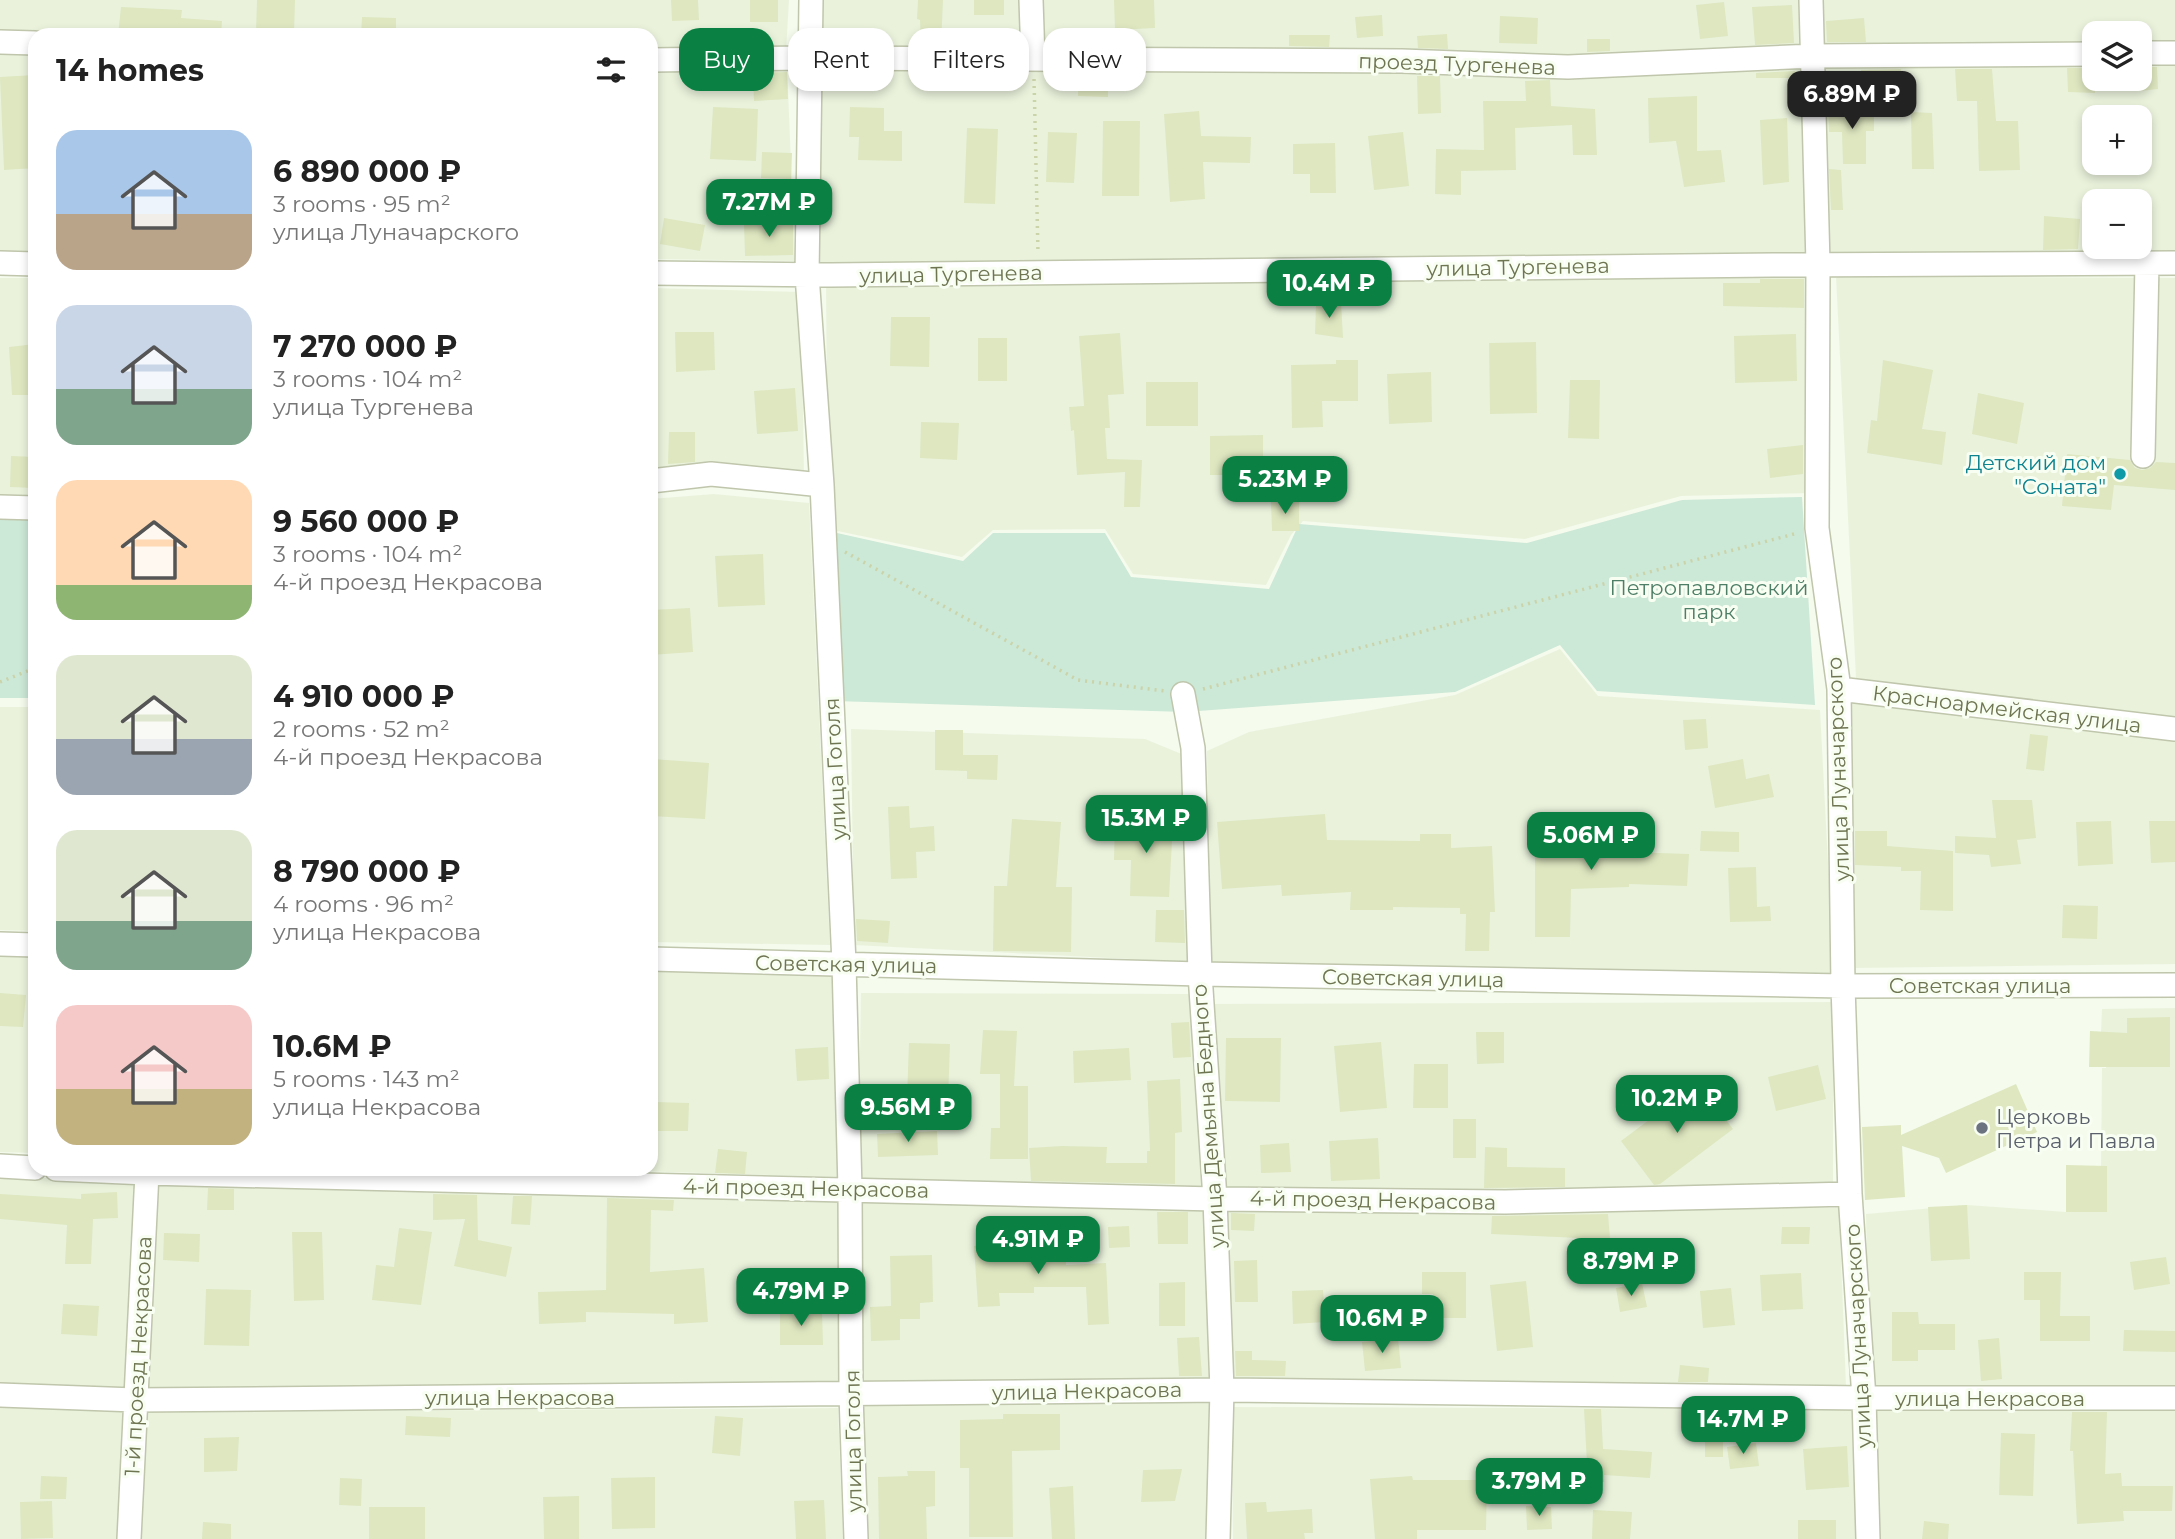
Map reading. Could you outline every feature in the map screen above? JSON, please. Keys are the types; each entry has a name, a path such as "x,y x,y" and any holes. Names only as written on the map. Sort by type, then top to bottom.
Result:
{"street":[{"name":"улица Гоголя","path":"810,28 811,0"},
{"path":"1031,0 1033,59"},
{"name":"улица Луначарского","path":"1811,0 1818,264 1817,528 1839,688 1843,986 1850,1194 1864,1398 1868,1539"},
{"path":"0,42 28,43"},
{"path":"2152,53 2175,53"},
{"name":"проезд Тургенева","path":"894,58 1402,61 1568,67 1814,56 2082,54"},
{"name":"проезд Тургенева","path":"658,60 788,58"},
{"name":"улица Гоголя","path":"809,91 807,275 822,485 844,963 856,1539"},
{"path":"0,263 28,264"},
{"path":"2143,456 2147,263"},
{"name":"улица Тургенева","path":"658,273 807,275 1818,264 2175,263"},
{"path":"658,480 710,474 822,485"},
{"path":"0,508 28,508"},
{"name":"Красноармейская улица","path":"1839,688 2175,729"},
{"name":"улица Демьяна Бедного","path":"1183,694 1193,748 1200,974 1215,1199 1222,1390 1218,1539"},
{"path":"0,944 28,945"},
{"name":"Советская улица","path":"658,959 1200,974 1843,986 2175,985"},
{"path":"0,1166 28,1168"},
{"name":"1-й проезд Некрасова","path":"129,1539 147,1176"},
{"name":"4-й проезд Некрасова","path":"279,1176 1215,1199 1506,1202 1850,1194"},
{"name":"улица Некрасова","path":"0,1395 135,1400 1222,1390 1864,1398 2175,1398"}],"path":[{"path":"1033,59 1038,273"},
{"path":"825,541 1078,680 1183,694 1817,528"},
{"path":"0,682 28,671"}],"shaded area":[{"path":"0,0 789,0 786,51 774,51 774,28 679,28 679,53 658,54 658,28 28,28 28,35 0,37"},
{"path":"816,0 1805,0 1807,49 1569,61 1146,57 1146,28 1043,28 1043,55 1029,55 1029,28 908,28 908,54 894,54 894,28 815,28"},
{"path":"1820,0 2175,0 2175,255 2152,255 2152,189 2082,189 2082,256 1826,257"},
{"path":"0,53 28,54 28,251 0,251"},
{"path":"894,60 908,60 908,91 1029,91 1029,60 1043,60 1043,91 1146,91 1146,60 1811,60 1816,261 810,273 812,91 894,91"},
{"path":"774,66 787,66 795,261 658,259 658,69 679,68 679,91 774,91"},
{"path":"1813,269 1813,493 1681,496 1525,539 1303,521 1291,535 1266,585 1133,574 1105,529 993,530 962,557 828,529 826,282"},
{"path":"1836,276 2175,278 2175,721 1856,678"},
{"path":"0,278 28,278 28,499 0,498"},
{"path":"658,288 801,292 804,477 658,471"},
{"path":"714,494 809,503 830,945 658,942 658,498"},
{"path":"1560,649 1598,696 1820,710 1834,978 1211,967 1207,751 1249,732 1455,695"},
{"path":"1852,699 2175,739 2175,964 1855,968"},
{"path":"0,707 28,707 28,931 0,930"},
{"path":"851,729 1145,739 1184,755 1190,962 854,945"},
{"path":"0,953 28,954 28,1153 0,1152"},
{"path":"658,969 838,973 840,1177 658,1172"},
{"path":"861,993 1190,994 1204,1193 858,1180"},
{"path":"1833,1002 1833,1189 1225,1195 1211,1004"},
{"path":"2175,1008 2175,1392 1870,1392 1866,1214 1967,1205 2066,1212 2107,1211 2107,1166 2101,1166 2102,1068 2106,1068 2107,1032 2101,1032 2102,1009"},
{"path":"0,1176 138,1182 128,1389 0,1386"},
{"path":"157,1183 840,1200 842,1387 145,1391"},
{"path":"858,1197 1212,1202 1218,1386 858,1388"},
{"path":"1223,1206 1839,1208 1846,1387 1229,1382"},
{"path":"1218,1393 1214,1539 860,1539 855,1398"},
{"path":"0,1399 130,1405 125,1539 0,1539"},
{"path":"2175,1403 2175,1539 1880,1539 1876,1407"},
{"path":"1232,1407 1857,1409 1858,1539 1233,1539"},
{"path":"838,1408 843,1539 141,1539 146,1412"}],"green space":[{"name":"Петропавловский парк","path":"1802,497 1815,705 1597,691 1560,645 1455,692 1185,712 835,701 828,531 963,561 993,533 1105,533 1131,577 1269,589 1299,524 1527,543 1682,500"},
{"path":"0,520 28,520 28,698 0,698"}],"building":[{"path":"257,0 295,0 294,28 256,28"},
{"path":"671,0 698,0 699,20 672,21"},
{"path":"750,0 778,0 778,22 750,22"},
{"path":"918,0 943,0 942,28 920,28 920,20 917,19"},
{"path":"974,0 1004,0 1004,15 974,15"},
{"path":"1114,0 1154,0 1155,28 1115,28"},
{"path":"1724,2 1728,36 1700,39 1696,5"},
{"path":"1792,5 1794,43 1755,45 1752,7"},
{"path":"121,7 182,10 181,18 222,21 222,28 119,28"},
{"path":"1382,15 1383,36 1357,38 1355,17"},
{"path":"1500,16 1538,18 1537,44 1499,43"},
{"path":"362,17 396,18 396,28 361,28"},
{"path":"1864,18 1866,42 1827,42 1826,21"},
{"path":"1447,34 1448,49 1418,48 1417,36"},
{"path":"1289,35 1330,35 1329,47 1289,46"},
{"path":"1587,39 1610,39 1610,51 1587,52"},
{"path":"2152,67 2157,67 2158,89 2152,90"},
{"path":"2067,68 2082,68 2082,91 2095,93 2068,92"},
{"path":"1901,69 1903,97 1863,98 1861,70"},
{"path":"1955,69 1992,69 1996,121 2018,121 2020,170 1979,171 1977,101 1957,101"},
{"path":"1795,71 1795,78 1756,78 1756,73"},
{"path":"774,72 787,72 788,99 754,101 754,91 774,91"},
{"path":"28,75 28,168 4,170 0,77"},
{"path":"1417,76 1440,76 1441,113 1418,114"},
{"path":"1550,80 1551,106 1595,109 1597,155 1573,155 1572,125 1515,128 1516,170 1461,171 1461,195 1435,194 1436,149 1484,150 1483,101 1526,101 1525,81"},
{"path":"1078,91 1108,91 1108,97 1078,96"},
{"path":"1697,96 1697,151 1721,150 1725,182 1684,187 1676,141 1649,143 1648,98"},
{"path":"713,107 758,109 756,161 710,159"},
{"path":"850,107 884,108 884,131 902,131 902,161 858,160 859,137 849,137"},
{"path":"1828,107 1874,108 1874,131 1866,131 1866,164 1843,164 1842,132 1829,132"},
{"path":"1199,111 1201,136 1251,137 1250,163 1203,162 1205,199 1170,202 1164,114"},
{"path":"1911,112 1932,113 1934,169 1912,169"},
{"path":"1787,118 1789,182 1763,185 1760,120"},
{"path":"1103,121 1140,121 1139,196 1102,196"},
{"path":"967,128 998,129 995,204 964,203"},
{"path":"1048,132 1077,133 1074,183 1046,182"},
{"path":"1403,132 1409,186 1374,190 1368,136"},
{"path":"1335,143 1336,193 1310,193 1310,174 1293,174 1293,144"},
{"path":"762,152 792,153 791,179 761,178"},
{"path":"1829,169 1841,170 1843,210 1831,210"},
{"path":"2044,216 2080,219 2078,249 2043,250"},
{"path":"664,218 705,225 700,251 660,244"},
{"path":"793,222 793,255 745,256 744,223"},
{"path":"1760,279 1804,279 1804,308 1723,306 1723,283 1760,283"},
{"path":"1341,302 1343,338 1315,334 1316,305"},
{"path":"891,317 930,317 929,367 890,366"},
{"path":"675,332 714,332 715,370 676,372"},
{"path":"1120,333 1124,394 1108,395 1110,428 1105,428 1107,459 1142,460 1140,507 1124,507 1125,472 1077,475 1074,430 1071,431 1069,407 1084,406 1079,336"},
{"path":"1796,334 1797,381 1735,383 1734,336"},
{"path":"978,338 1007,338 1007,381 978,381"},
{"path":"1536,342 1537,413 1490,414 1489,343"},
{"path":"28,345 28,395 12,395 9,347"},
{"path":"1336,360 1358,360 1358,401 1322,401 1323,427 1292,428 1291,365 1336,364"},
{"path":"1883,360 1933,370 1922,429 1946,432 1942,465 1867,453 1871,420 1877,421"},
{"path":"1431,372 1432,422 1389,424 1387,374"},
{"path":"1570,380 1600,380 1599,439 1568,438"},
{"path":"1146,382 1198,382 1198,426 1146,426"},
{"path":"795,388 798,431 757,434 754,391"},
{"path":"1978,393 2024,403 2017,444 1972,434"},
{"path":"921,422 959,423 957,460 920,458"},
{"path":"669,432 695,432 695,462 668,464"},
{"path":"1263,435 1263,475 1210,475 1210,436"},
{"path":"1803,445 1803,474 1770,478 1767,449"},
{"name":"Детский дом \"Соната\"","path":"2067,454 2130,460 2135,468 2142,470 2150,468 2156,462 2175,463 2175,490 2114,485 2111,510 2062,506"},
{"path":"11,456 28,457 28,488 10,487"},
{"path":"1271,502 1299,502 1299,531 1272,531"},
{"path":"763,554 765,605 718,607 715,556"},
{"path":"690,608 693,652 658,654 658,610"},
{"path":"1706,719 1708,748 1685,750 1683,720"},
{"path":"935,730 963,730 963,755 998,755 997,780 967,779 967,771 935,770"},
{"path":"2030,734 2048,736 2044,771 2026,769"},
{"path":"658,759 709,763 705,819 658,816"},
{"path":"1743,759 1746,779 1769,774 1774,797 1715,808 1708,766"},
{"path":"1992,800 2032,800 2036,838 2017,840 2021,864 1991,867 1989,855 1955,853 1955,836 1996,838"},
{"path":"909,806 910,828 934,826 935,851 916,852 917,878 891,879 888,807"},
{"path":"1325,814 1327,840 1420,841 1420,834 1451,834 1451,848 1492,846 1495,912 1490,912 1489,951 1465,951 1466,914 1460,914 1460,908 1393,907 1393,910 1350,910 1351,892 1282,896 1281,885 1222,889 1217,822"},
{"path":"1584,818 1585,843 1628,841 1628,852 1689,854 1687,886 1629,884 1629,887 1571,889 1570,937 1535,937 1535,841 1551,840 1550,819"},
{"path":"1012,819 1061,822 1056,887 1072,887 1071,952 993,951 994,886 1007,886"},
{"path":"1115,821 1173,822 1169,897 1130,896 1131,860 1114,860"},
{"path":"2111,821 2113,864 2078,866 2076,822"},
{"path":"2149,821 2175,821 2175,862 2151,863"},
{"path":"1701,831 1739,832 1739,852 1700,851"},
{"path":"1855,831 1887,831 1887,846 1953,851 1953,911 1920,910 1921,871 1901,871 1901,867 1855,865"},
{"path":"1756,867 1757,907 1770,906 1771,921 1730,922 1728,868"},
{"path":"2063,905 2098,906 2097,939 2062,938"},
{"path":"1156,910 1184,910 1185,943 1155,942"},
{"path":"856,919 890,921 888,943 857,941"},
{"path":"0,993 26,995 23,1027 0,1026"},
{"path":"2170,1017 2170,1067 2089,1067 2090,1031 2127,1033 2127,1018"},
{"path":"1189,1022 1191,1057 1173,1058 1171,1023"},
{"path":"983,1030 1017,1031 1014,1086 1028,1086 1028,1159 990,1159 991,1128 1000,1128 1000,1074 980,1074"},
{"path":"1476,1032 1504,1032 1504,1063 1477,1064"},
{"path":"1226,1038 1281,1038 1280,1102 1225,1101"},
{"path":"1381,1042 1387,1108 1340,1112 1334,1046"},
{"path":"909,1043 950,1044 948,1099 907,1098"},
{"path":"828,1047 829,1079 797,1081 795,1049"},
{"path":"1129,1048 1131,1080 1074,1083 1073,1051"},
{"path":"1414,1064 1448,1064 1448,1108 1413,1108"},
{"path":"1818,1065 1826,1099 1776,1111 1768,1077"},
{"path":"1180,1079 1182,1132 1175,1133 1175,1184 1031,1181 1029,1148 1107,1147 1106,1163 1147,1163 1147,1151 1150,1151 1147,1081"},
{"path":"1698,1083 1733,1129 1660,1184 1654,1185 1621,1141"},
{"name":"Церковь Петра и Павла","path":"2016,1084 2037,1132 1946,1173 1939,1158 1902,1146 1905,1197 1865,1200 1862,1127 1901,1125 1901,1135"},
{"path":"658,1102 689,1103 688,1131 658,1131"},
{"path":"1453,1119 1476,1119 1476,1158 1453,1158"},
{"path":"937,1131 938,1155 878,1157 877,1134"},
{"path":"1378,1138 1380,1179 1331,1181 1329,1141"},
{"path":"1289,1143 1291,1172 1261,1173 1260,1145"},
{"path":"1485,1147 1507,1148 1507,1167 1565,1168 1565,1187 1484,1188"},
{"path":"718,1149 747,1152 745,1174 715,1173"},
{"path":"2066,1165 2107,1166 2107,1212 2066,1212"},
{"path":"208,1188 234,1189 234,1210 207,1210"},
{"path":"117,1192 118,1218 93,1219 91,1264 65,1264 67,1225 0,1219 0,1194 81,1199 81,1194"},
{"path":"433,1194 477,1195 478,1240 512,1247 506,1277 454,1266 465,1219 433,1220"},
{"path":"513,1196 532,1196 530,1225 511,1224"},
{"path":"607,1198 674,1200 673,1211 651,1210 650,1272 704,1268 708,1322 674,1324 674,1314 586,1312 586,1322 539,1324 538,1292 606,1290"},
{"path":"1967,1205 1970,1259 1931,1261 1928,1207"},
{"path":"1157,1212 1188,1212 1188,1244 1158,1244"},
{"path":"1231,1213 1255,1214 1254,1231 1231,1230"},
{"path":"1608,1214 1610,1239 1579,1241 1579,1238 1491,1234 1492,1216"},
{"path":"1129,1226 1130,1247 1109,1248 1108,1227"},
{"path":"1782,1227 1810,1227 1809,1244 1781,1244"},
{"path":"399,1228 432,1232 421,1305 372,1300 376,1265 394,1267"},
{"path":"292,1232 322,1232 324,1300 294,1301"},
{"path":"164,1233 200,1234 199,1262 163,1260"},
{"path":"1033,1245 1033,1252 1066,1251 1066,1265 1106,1263 1109,1324 1088,1325 1086,1287 1034,1287 1034,1293 999,1293 1000,1306 978,1307 974,1246"},
{"path":"932,1255 933,1302 920,1303 920,1319 900,1319 900,1340 871,1341 870,1307 891,1306 890,1256"},
{"path":"2166,1257 2170,1284 2134,1290 2130,1262"},
{"path":"1257,1260 1258,1302 1235,1302 1234,1261"},
{"path":"1422,1272 1466,1272 1466,1318 1432,1318 1433,1294 1422,1294"},
{"path":"2024,1272 2061,1272 2060,1316 2090,1316 2090,1341 2040,1341 2040,1300 2024,1300"},
{"path":"1801,1273 1803,1309 1762,1311 1760,1275"},
{"path":"1526,1281 1533,1347 1497,1351 1490,1285"},
{"path":"1185,1282 1185,1326 1159,1326 1159,1283"},
{"path":"1642,1283 1647,1307 1620,1312 1616,1288"},
{"path":"1731,1288 1735,1325 1703,1328 1700,1291"},
{"path":"206,1289 251,1290 249,1346 204,1345"},
{"path":"1323,1290 1325,1322 1293,1324 1292,1291"},
{"path":"63,1304 99,1306 97,1336 61,1334"},
{"path":"780,1311 822,1311 823,1345 780,1345"},
{"path":"1892,1312 1918,1312 1919,1324 1955,1324 1955,1350 1918,1350 1918,1361 1892,1361"},
{"path":"2124,1330 2175,1331 2175,1352 2123,1351"},
{"path":"1199,1337 1202,1376 1179,1376 1177,1338"},
{"path":"1398,1338 1401,1368 1365,1371 1362,1342"},
{"path":"1999,1338 2002,1379 1981,1381 1978,1340"},
{"path":"1235,1351 1252,1351 1252,1360 1286,1361 1285,1376 1236,1376"},
{"path":"1680,1365 1709,1368 1708,1382 1678,1382"},
{"path":"1584,1409 1601,1409 1603,1449 1652,1452 1650,1478 1604,1475 1604,1482 1588,1482"},
{"path":"2072,1412 2107,1412 2105,1474 2121,1473 2122,1486 2173,1486 2172,1511 2123,1511 2124,1521 2077,1524 2073,1451 2070,1451"},
{"path":"1003,1414 1060,1414 1060,1450 1012,1451 1013,1537 969,1537 969,1468 960,1468 960,1420 1003,1419"},
{"path":"406,1416 451,1418 450,1437 405,1435"},
{"path":"715,1416 743,1418 740,1456 712,1453"},
{"path":"1705,1423 1723,1423 1723,1457 1705,1457"},
{"path":"2001,1433 2035,1434 2033,1496 1999,1495"},
{"path":"239,1437 237,1471 204,1472 204,1438"},
{"path":"1756,1443 1759,1466 1730,1469 1727,1447"},
{"path":"1847,1446 1849,1487 1806,1490 1803,1449"},
{"path":"1550,1468 1550,1484 1525,1485 1525,1469"},
{"path":"1182,1469 1175,1501 1141,1502 1143,1470"},
{"path":"907,1471 935,1471 935,1506 926,1507 927,1539 879,1539 878,1477 908,1476"},
{"path":"41,1476 67,1477 66,1499 40,1499"},
{"path":"1412,1476 1413,1480 1487,1480 1486,1530 1417,1530 1417,1539 1375,1539 1370,1479"},
{"path":"655,1477 655,1528 612,1529 611,1478"},
{"path":"340,1478 362,1479 361,1506 339,1505"},
{"path":"1073,1486 1075,1539 1052,1539 1049,1488"},
{"path":"579,1496 579,1539 544,1539 543,1497"},
{"path":"824,1500 826,1539 796,1539 794,1501"},
{"path":"52,1501 53,1538 21,1539 20,1502"},
{"path":"1266,1502 1267,1512 1312,1509 1313,1533 1304,1533 1305,1539 1247,1539 1245,1503"},
{"path":"1526,1506 1551,1507 1552,1529 1527,1530"},
{"path":"369,1507 425,1507 425,1539 369,1539"},
{"path":"1593,1510 1632,1512 1630,1539 1592,1539"},
{"path":"1798,1520 1836,1520 1836,1539 1798,1539"},
{"path":"1924,1521 1949,1524 1948,1539 1922,1539"},
{"path":"203,1522 231,1524 231,1539 202,1539"}],"place":[{"name":"Детский дом \"Соната\"","path":"2120,474"},
{"name":"Церковь Петра и Павла","path":"1982,1128"}]}
